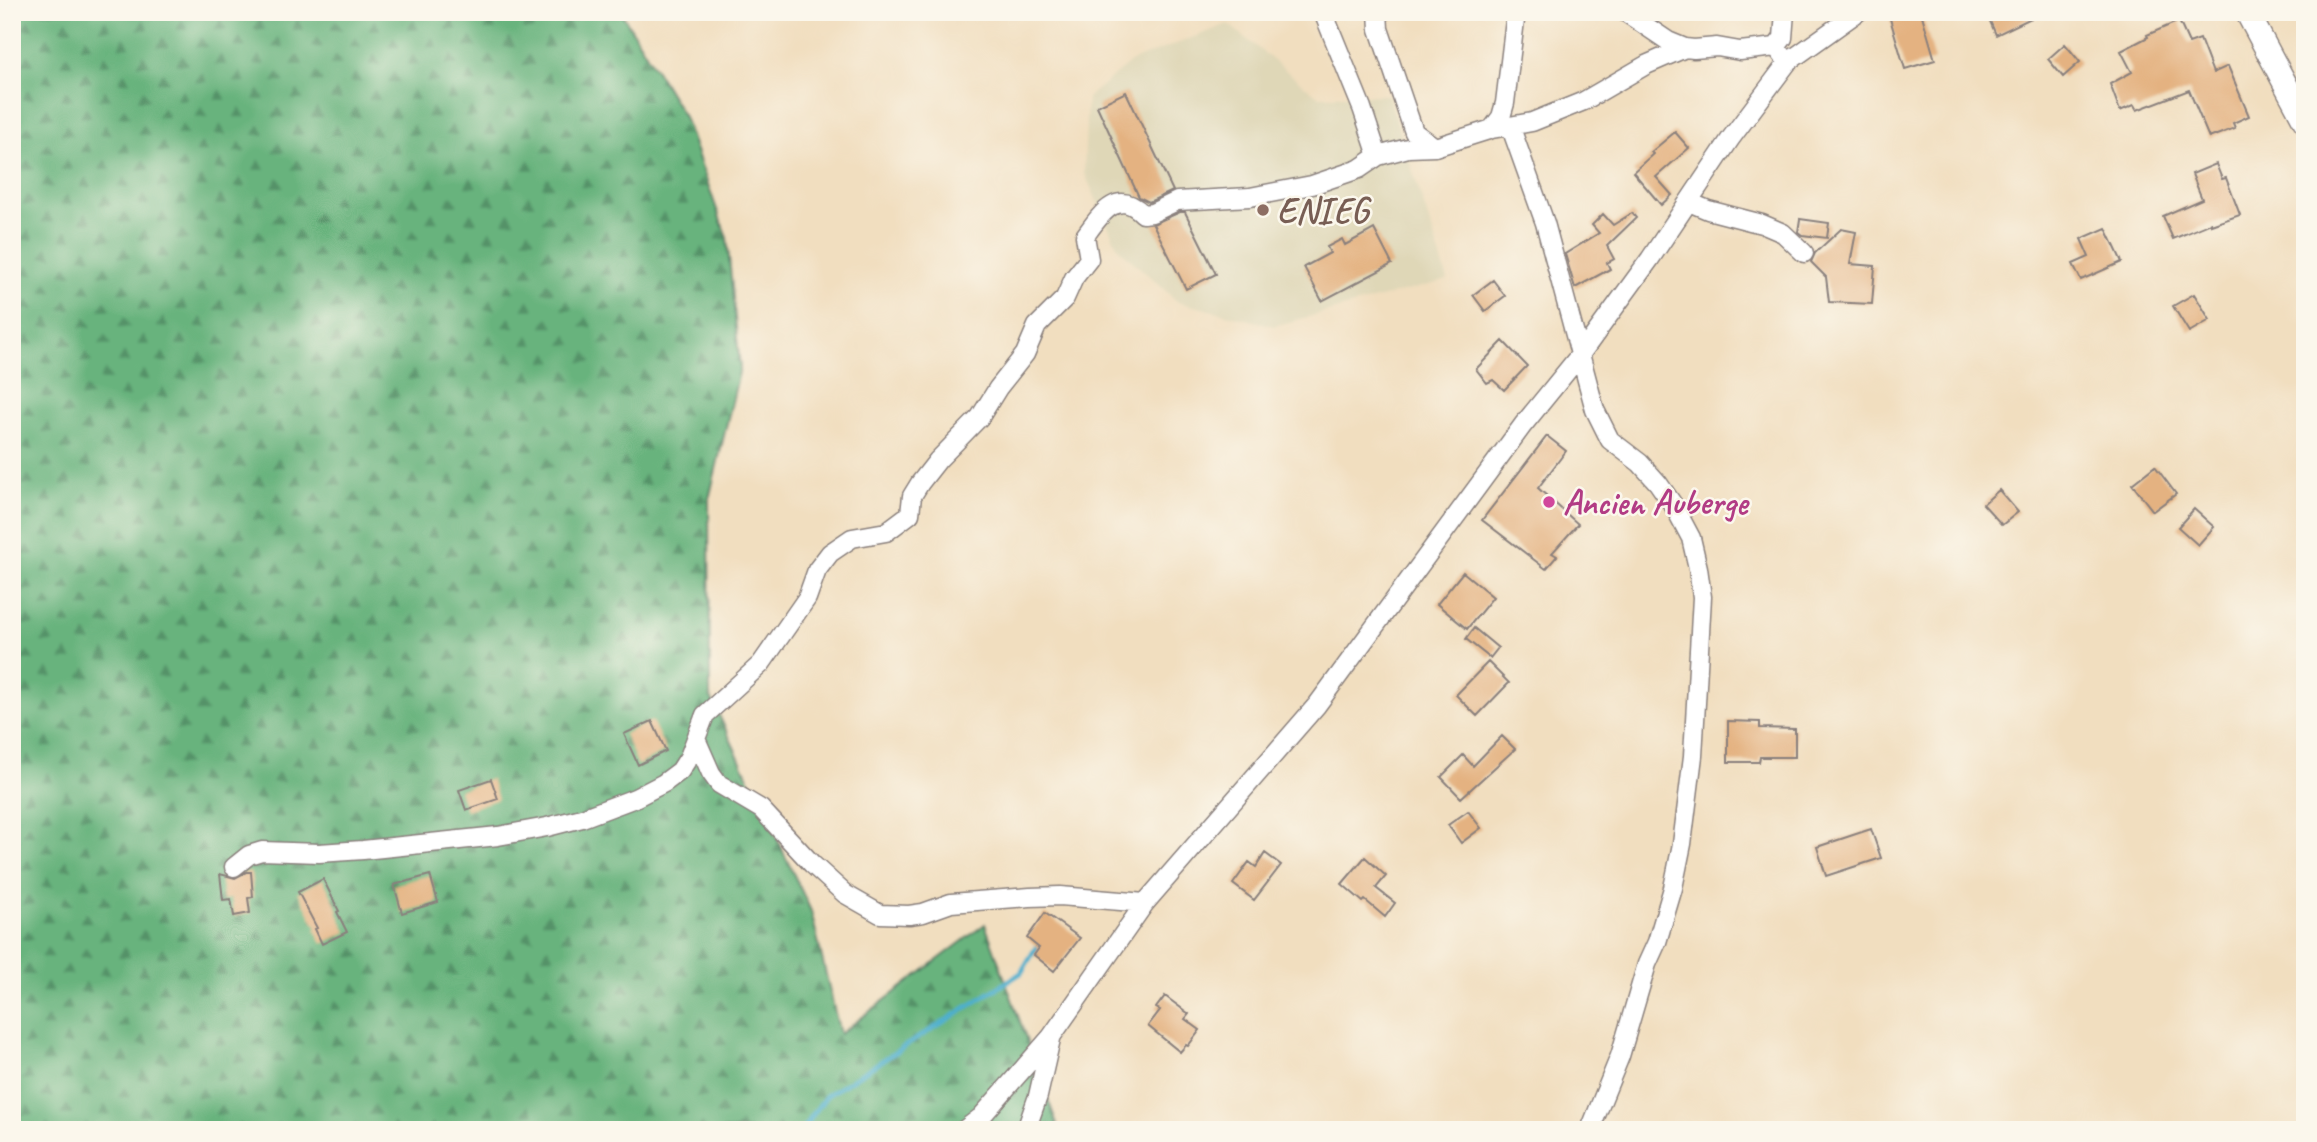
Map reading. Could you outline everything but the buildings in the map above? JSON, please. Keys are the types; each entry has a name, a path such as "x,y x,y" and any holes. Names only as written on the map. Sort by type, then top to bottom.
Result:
{"main road":[{"path":"2247,12 2305,121"}],"street":[{"path":"1323,12 1362,108 1378,156"},
{"path":"1378,12 1379,29 1414,132 1435,147"},
{"path":"1492,129 1501,117 1505,103 1516,12"},
{"path":"1625,12 1668,41 1685,48 1717,47 1740,51 1776,47 1783,37 1785,12"},
{"path":"964,1130 981,1116 1051,1037 1144,903 1317,705 1523,425 1580,355 1731,138 1788,62 1858,12"},
{"path":"1776,47 1788,62"},
{"path":"233,867 249,855 262,851 319,853 414,845 498,836 582,818 635,798 680,771 689,757 705,715 761,664 807,598 817,570 830,553 852,538 886,532 910,514 912,496 920,483 938,460 980,417 998,388 1025,354 1037,326 1065,298 1074,278 1089,259 1085,236 1114,205 1132,203 1143,214 1152,213 1177,201 1250,197 1312,185 1359,169 1378,156 1408,148 1435,147 1561,112 1646,65 1685,48"},
{"path":"1511,128 1542,214 1595,410 1610,440 1640,463 1674,506 1691,538 1702,597 1693,756 1682,844 1673,888 1620,1056 1590,1130"},
{"path":"1689,202 1783,233 1804,253"},
{"path":"696,739 710,772 719,784 761,809 812,864 845,894 880,914 909,915 931,911 951,903 1030,897 1060,896 1144,903"},
{"path":"1026,1130 1038,1096 1051,1037"}],"shaded area":[{"name":"ENIEG","path":"1228,24 1318,96 1388,95 1448,280 1274,326 1178,302 1118,248 1084,172 1087,98 1132,61"}],"green space":[{"path":"12,12 621,12 684,117 727,238 740,368 709,499 710,696 811,911 840,1034 985,924 1059,1130 12,1130"}],"waterway":[{"path":"802,1130 826,1096 1021,973 1037,946"}],"place":[{"name":"ENIEG","path":"1263,210"},
{"name":"Ancien Auberge","path":"1549,502"}]}
